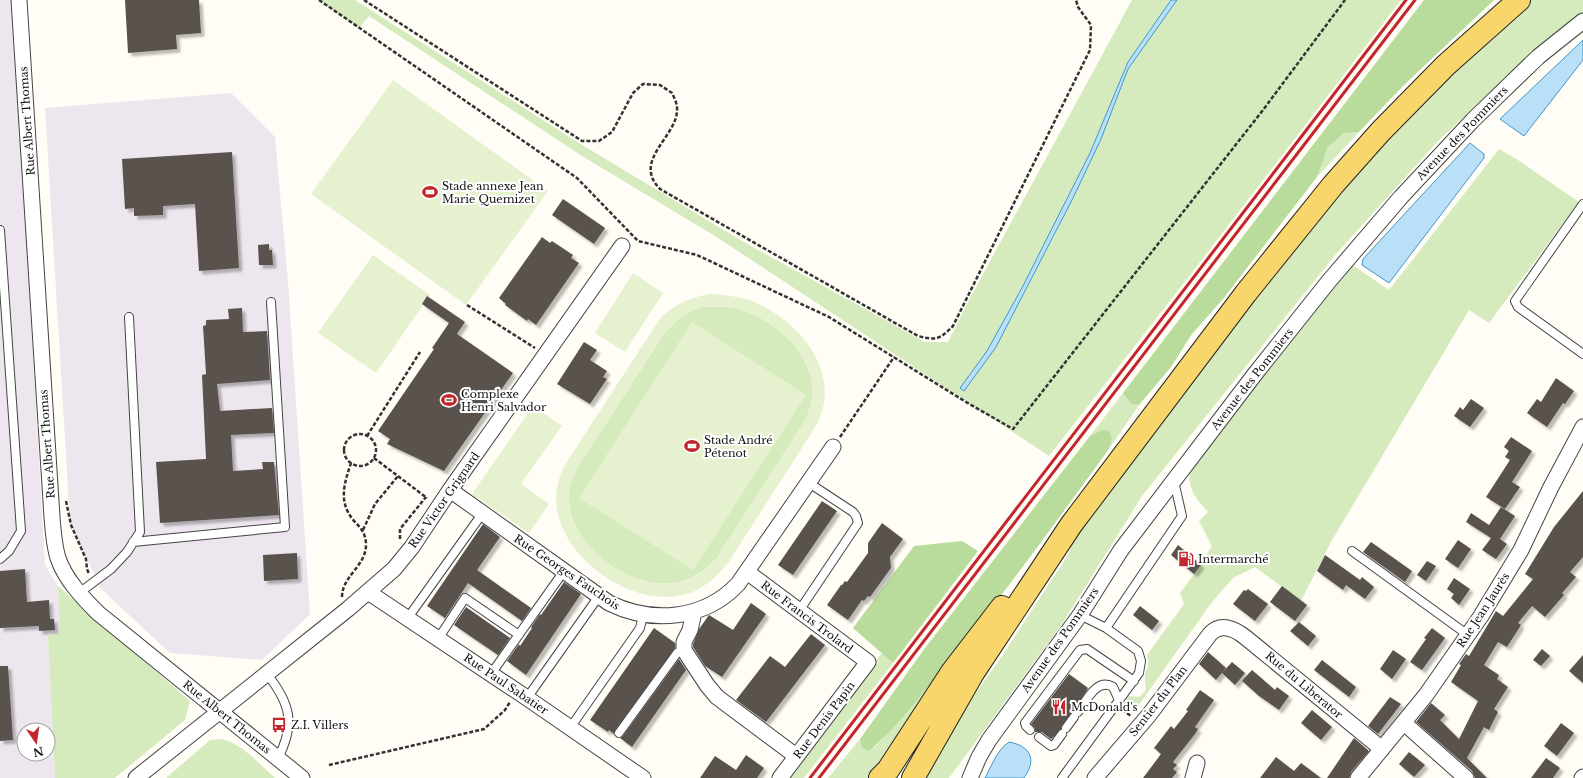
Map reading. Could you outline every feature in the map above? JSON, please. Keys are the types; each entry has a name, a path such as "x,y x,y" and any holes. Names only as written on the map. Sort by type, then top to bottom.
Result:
{"main road":[{"path":"913,778 973,673 1071,525 1283,245 1381,131 1436,75 1519,0"},
{"path":"880,778 888,770 952,672 972,645 1031,569 1071,525"}],"street":[{"name":"Rue Albert Thomas","path":"19,0 53,530 60,563 79,593 105,619 220,710 302,778"},
{"name":"Avenue des Pommiers","path":"970,778 989,740 1080,615 1118,555 1329,281 1401,197 1473,120 1532,62 1583,21"},
{"name":"Rue Victor Grignard","path":"136,778 368,592 388,575 400,562 622,246"},
{"name":"Rue Jean Jaurès","path":"1358,778 1404,723 1468,635 1521,550 1551,487 1583,427"},
{"name":"Rue Georges Fauchois","path":"450,490 609,603 626,611 643,615 668,617 694,612 732,591 747,572 833,447"},
{"name":"Rue Francis Trolard","path":"747,572 868,662"},
{"name":"Rue Paul Sabatier","path":"368,592 523,695 643,778"},
{"path":"694,612 690,630 684,642 684,650 707,685 717,697 796,756"},
{"name":"Rue du Liberator","path":"1223,627 1233,629 1245,637 1382,750"},
{"name":"Sentier du Plan","path":"1095,778 1149,715 1210,634 1214,630 1223,627"},
{"name":"Rue Denis Papin","path":"780,778 868,662"},
{"path":"1404,723 1466,778"},
{"path":"1193,778 1197,763"}],"lane":[{"path":"1583,204 1514,301 1518,307 1583,354"},
{"path":"0,230 4,333 21,531 9,551 0,559"},
{"path":"134,542 285,527 271,302"},
{"path":"79,593 111,569 128,552 140,532 129,317"},
{"path":"1106,628 1182,516 1174,481"},
{"path":"799,611 858,523 853,512 809,483"},
{"path":"408,619 482,514"},
{"path":"1352,551 1468,635"},
{"path":"491,674 564,571"},
{"path":"523,695 599,596"},
{"path":"438,639 466,598 519,635"},
{"path":"570,728 640,628 643,615"},
{"path":"1062,778 1134,681 1141,668 1138,651 1106,628 1080,615"},
{"path":"1030,730 1025,723 1080,650 1087,649 1134,681"},
{"path":"619,733 677,653 684,650"},
{"path":"267,674 281,693 288,712 288,733 285,744 278,758"},
{"path":"1040,737 1051,746 1054,745 1094,689 1099,685 1105,684 1113,687 1119,700"}],"path":[{"path":"319,0 576,178 638,241 697,255 829,317 966,402 1013,429 1258,116 1345,0"},
{"path":"364,0 582,141 599,141 612,132 633,93 643,84 660,85 672,93 677,108 674,121 653,158 650,171 653,182 660,189 918,336 931,339 944,335 953,326 1090,50 1091,25 1078,7 1076,0"},
{"path":"467,305 546,354"},
{"path":"367,436 420,352"},
{"path":"833,447 894,357"},
{"path":"362,434 367,436 372,439 376,448 374,458 370,462 361,466 351,463 345,454 346,444 352,436 362,434"},
{"path":"374,458 439,506"},
{"path":"348,596 343,602 342,590 364,557 366,546 366,537 363,530 352,519 343,500 344,481 351,463"},
{"path":"363,530 374,504 398,476"},
{"path":"396,544 400,539 400,529 426,497"},
{"path":"328,765 484,729 523,695"}],"shaded area":[{"path":"0,0 13,0 45,565 58,586 60,634 48,636 52,722 16,722 16,762 54,762 55,778 0,778"},
{"path":"231,93 275,137 288,281 310,614 262,660 170,653 101,589 70,522 45,108"}],"green space":[{"path":"319,0 355,0 574,140 742,241 925,342 948,342 969,300 1132,0 1401,0 1049,456 715,236 582,156 369,16 359,28"},
{"path":"1424,0 1494,0 1404,85 1359,132 1344,133 1328,147 1317,177 1223,299 1192,334 1171,367 1139,405 1131,404 1123,393"},
{"path":"1531,0 1583,0 1583,14 1556,33 1439,140 1336,254 1142,496 1062,624 949,778 920,778 940,743 1002,656 1068,555 1073,540 1311,222 1399,122 1506,20"},
{"name":"Stade annexe Jean Marie Quemizet","path":"393,80 548,191 466,305 311,194"},
{"path":"1359,132 1317,177 1328,147 1344,133"},
{"path":"1499,149 1518,160 1579,202 1489,323 1469,310 1331,542 1301,601 1255,567 1233,578 1212,602 1133,713 1128,710 1131,704 1126,700 1129,696 1139,697 1146,688 1145,674 1148,665 1147,655 1184,604 1180,593 1201,565 1200,564 1212,546 1199,521 1208,512 1193,493 1189,477 1190,470 1351,264 1389,290"},
{"path":"373,255 430,295 376,373 318,333"},
{"path":"633,273 663,293 625,352 595,333"},
{"path":"711,294 726,295 750,300 768,309 785,321 800,335 813,351 821,369 825,389 823,409 814,429 728,563 717,575 695,591 676,596 656,596 636,592 616,583 598,572 582,557 570,541 558,516 556,499 558,483 568,460 661,317 672,308 684,302 696,297","holes":["703,307 730,307 740,309 771,324 783,334 794,344 809,370 812,384 811,405 803,424 716,559 691,579 663,584 646,581 628,575 612,566 597,554 585,540 576,525 570,509 570,488 577,468 664,334 672,325 686,314"]},
{"name":"Stade André Pétenot","path":"714,306 740,309 771,324 783,334 794,344 809,370 812,384 811,405 803,424 716,559 700,573 691,578 680,582 662,584 643,580 624,573 606,562 591,549 579,533 572,515 569,497 570,485 577,468 664,334 681,317 691,311 703,307"},
{"name":"Stade André Pétenot","path":"692,322 806,395 693,570 579,498"},
{"path":"1123,393 1131,404 1139,405 1109,449 1112,439 1102,430 1090,436"},
{"path":"533,406 562,426 521,484 549,504 529,533 472,494"},
{"path":"1102,430 1109,431 1112,439 1109,449 1007,588 898,722 869,751 862,748 860,739 925,648 1090,436"},
{"path":"962,541 978,551 893,663 853,628 914,546"},
{"path":"58,586 190,701 185,720 115,778 55,778 56,722 52,722 48,636 60,633"},
{"path":"882,653 893,663 804,778 787,778"},
{"path":"925,690 912,719 874,778 828,778 860,739 862,748 869,751 877,745"},
{"path":"210,740 227,740 242,748 275,778 166,778"}],"water":[{"path":"1171,0 1177,0 1128,69 1101,139 1073,198 996,347 964,391 960,388 987,351 1023,286 1090,153 1128,62"},
{"path":"1583,40 1583,60 1524,136 1500,119"},
{"path":"1470,143 1484,154 1484,158 1389,283 1362,265 1363,259"},
{"path":"1009,742 1027,750 1030,755 1030,765 1024,778 985,778 998,753"}],"building":[{"path":"125,0 199,0 201,33 176,35 177,49 128,53"},
{"path":"232,152 239,268 199,271 195,204 163,206 163,215 134,216 134,208 125,209 122,159"},
{"path":"563,199 605,228 594,244 552,215"},
{"path":"542,237 550,243 552,241 573,255 571,258 579,263 536,325 528,319 527,321 505,305 506,304 499,298"},
{"path":"269,244 269,250 272,250 273,265 259,265 258,245"},
{"name":"Complexe Henri Salvador","path":"427,296 465,322 457,334 513,373 444,471 387,444 390,439 378,431 434,349 432,348 449,323 422,304"},
{"path":"242,308 243,332 267,331 270,380 217,384 220,411 272,408 274,433 231,435 233,471 263,469 262,462 274,462 279,515 160,523 156,462 206,459 202,375 206,374 203,326 206,325 206,320 229,319 228,309"},
{"path":"584,342 597,350 590,360 607,371 603,377 607,379 590,404 557,384"},
{"path":"1556,378 1574,391 1565,404 1563,403 1547,427 1527,413 1537,399 1541,402"},
{"path":"1471,399 1484,408 1470,427 1454,416 1460,407 1463,410"},
{"path":"1511,437 1532,451 1512,482 1520,487 1505,509 1486,497 1510,460 1505,457 1509,451 1504,447"},
{"path":"1583,491 1583,557 1570,572 1576,577 1562,593 1564,595 1545,617 1532,606 1518,623 1521,625 1507,647 1498,642 1484,665 1499,675 1497,679 1508,687 1494,709 1498,712 1489,730 1484,727 1467,758 1487,778 1475,778 1472,771 1416,722 1431,703 1445,715 1440,720 1459,739 1478,701 1451,682 1461,665 1459,664 1466,654 1469,656 1496,611 1503,616 1533,579 1525,574 1554,527"},
{"path":"822,501 837,511 793,575 778,565"},
{"path":"1501,507 1515,516 1500,539 1507,544 1496,559 1482,550 1491,538 1466,522 1471,513 1489,525"},
{"path":"882,523 903,539 890,557 891,568 870,597 868,596 864,601 862,600 848,620 827,605 841,585 845,581 847,582 868,553 868,543"},
{"path":"483,524 500,537 477,570 531,608 522,621 468,583 445,618 427,606"},
{"path":"1458,540 1471,549 1458,568 1445,559"},
{"path":"1371,542 1412,571 1405,582 1363,552"},
{"path":"1178,545 1201,565 1194,574 1171,555"},
{"path":"297,553 298,579 264,581 263,555"},
{"path":"1325,555 1360,580 1362,577 1374,587 1365,599 1346,585 1343,590 1317,571"},
{"path":"1427,561 1436,566 1426,581 1417,575"},
{"path":"25,569 27,602 49,600 50,619 54,619 55,630 39,631 39,626 0,628 0,571"},
{"path":"1454,578 1470,589 1459,605 1451,598 1454,594 1447,589"},
{"path":"564,582 581,594 526,675 507,661 519,644 520,646 532,628 531,627"},
{"path":"1282,586 1307,605 1295,621 1270,602"},
{"path":"1248,589 1268,604 1255,621 1233,604 1244,590 1246,591"},
{"path":"751,603 766,614 722,677 705,666 693,647 693,644 699,629 709,615 733,630"},
{"path":"1140,606 1159,621 1152,630 1133,615"},
{"path":"466,607 510,638 498,655 454,625"},
{"path":"1299,622 1316,636 1308,646 1290,631"},
{"path":"654,628 675,643 675,648 615,730 614,734 609,730 608,732 590,720"},
{"path":"1432,628 1445,638 1422,670 1410,662 1426,639 1424,638"},
{"path":"811,634 825,645 766,722 736,700 770,656 785,667"},
{"path":"1542,649 1550,656 1541,666 1533,660"},
{"path":"1393,650 1406,659 1392,679 1380,669"},
{"path":"1208,652 1226,668 1216,680 1199,664"},
{"path":"1583,655 1583,683 1569,671"},
{"path":"679,659 686,670 632,747 620,738 623,736"},
{"path":"1322,660 1356,687 1349,697 1314,670"},
{"path":"1232,662 1245,673 1235,685 1222,673"},
{"path":"0,666 8,666 13,740 0,741"},
{"path":"1252,670 1275,690 1277,687 1289,696 1279,710 1259,696 1242,681"},
{"name":"McDonald's","path":"1069,674 1088,688 1073,712 1062,725 1061,729 1051,739 1042,732 1035,732 1035,728 1031,724"},
{"path":"1200,690 1214,700 1195,727 1198,729 1195,734 1173,762 1177,765 1173,769 1177,772 1172,778 1143,778 1161,754 1154,748 1171,726 1174,729 1188,711 1186,710"},
{"path":"1390,697 1401,704 1378,734 1368,726"},
{"path":"1312,710 1332,727 1321,740 1301,723"},
{"path":"1561,723 1574,733 1557,756 1544,746"},
{"path":"1354,738 1369,751 1351,772 1349,778 1327,778"},
{"path":"1409,752 1425,765 1414,777 1399,764"},
{"path":"746,755 764,768 757,778 700,778 715,756 736,770"},
{"path":"1276,757 1294,771 1301,763 1321,778 1260,778"},
{"path":"1546,758 1560,768 1553,778 1531,778"}],"railway":[{"path":"810,778 1406,0"},
{"path":"819,778 1415,0"}],"place":[{"name":"Stade annexe Jean Marie Quemizet","path":"430,192"},
{"name":"Complexe Henri Salvador","path":"449,400"},
{"name":"Stade André Pétenot","path":"692,446"},
{"name":"Intermarché","path":"1186,559"},
{"name":"McDonald's","path":"1059,707"},
{"name":"Z.I. Villers","path":"279,725"}]}
